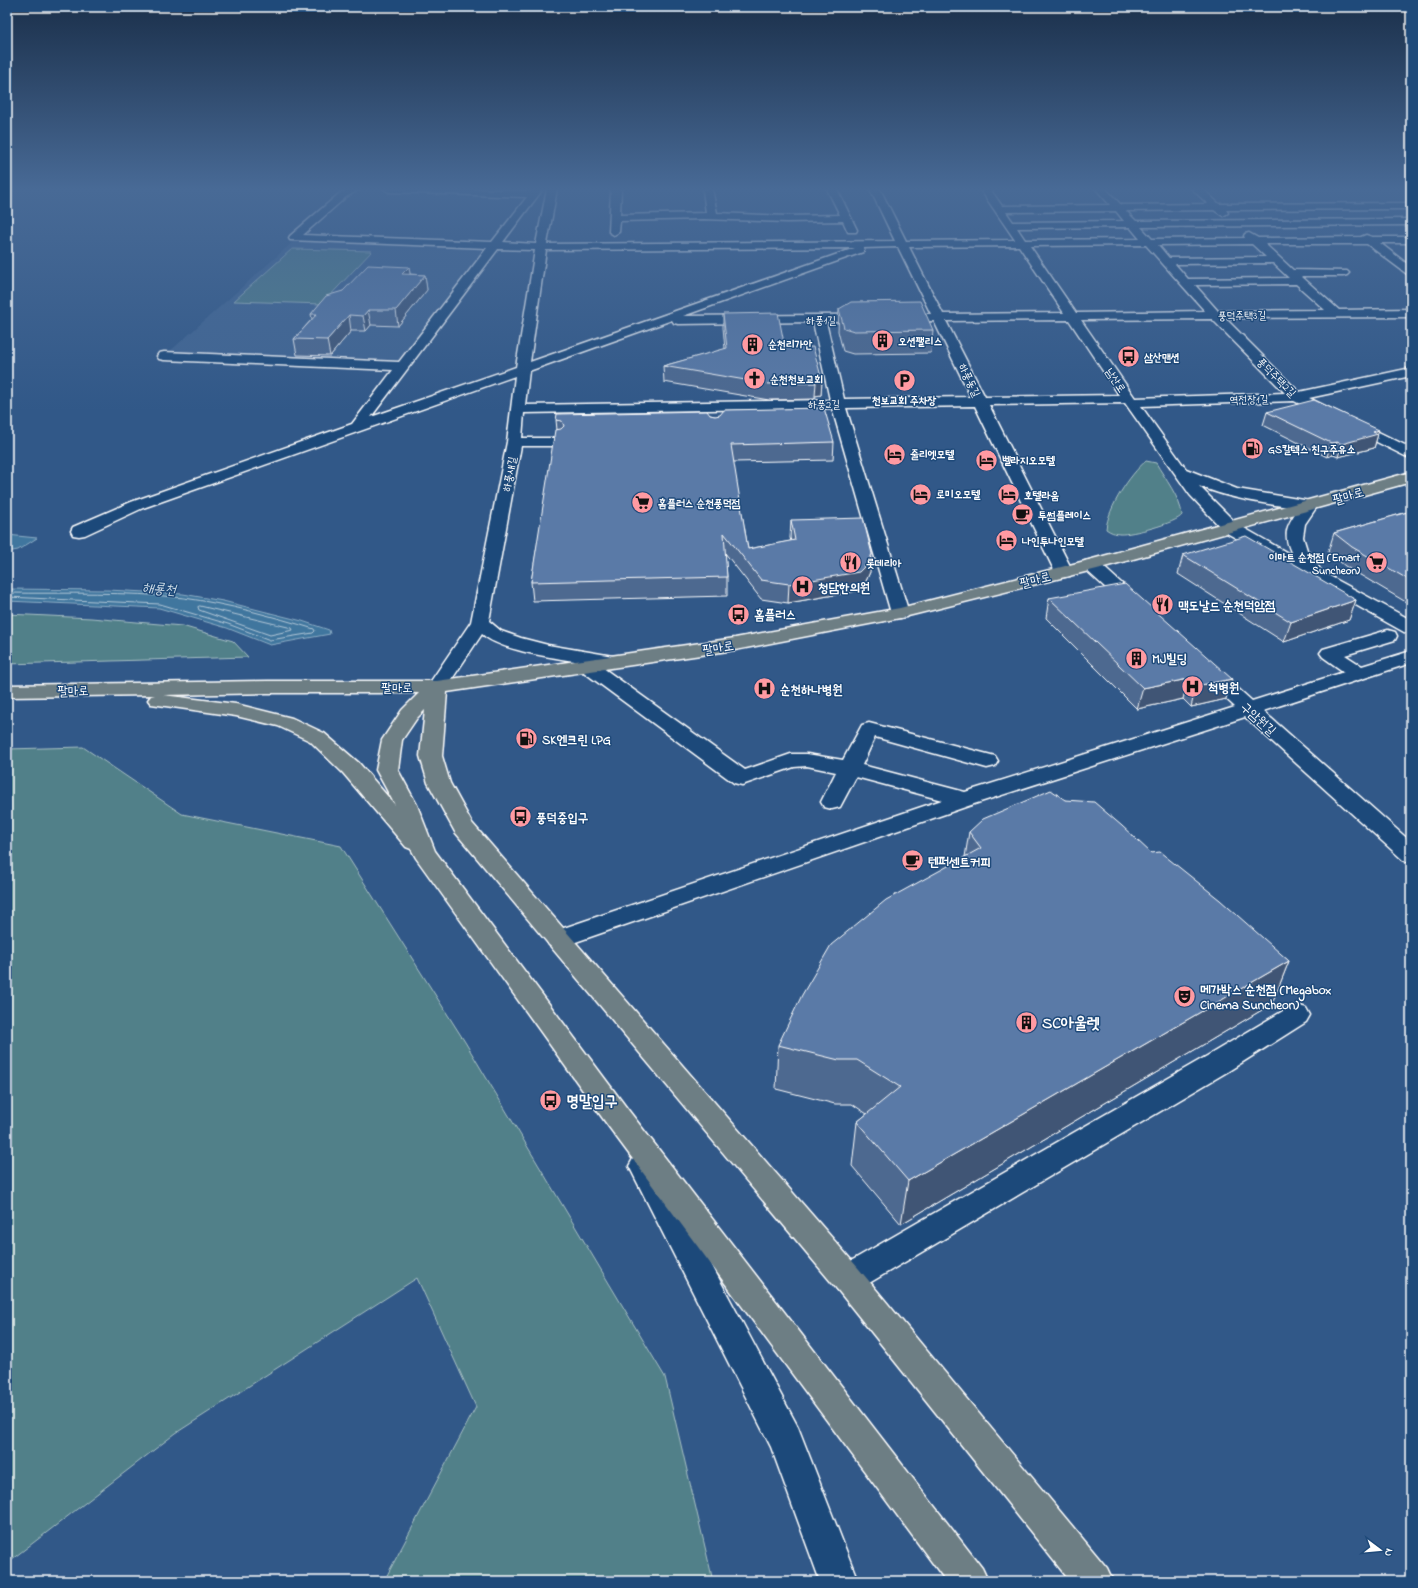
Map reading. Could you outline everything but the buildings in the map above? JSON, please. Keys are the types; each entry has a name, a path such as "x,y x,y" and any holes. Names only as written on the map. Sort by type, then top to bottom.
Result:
{"main road":[{"name":"팔마로","path":"7,691 437,686 619,662 734,644 900,613 1231,528 1411,477"},
{"path":"424,853 406,805 387,770 392,740 409,714 437,686"},
{"path":"437,686 431,756 439,783 463,827 848,1280 1094,1581"},
{"path":"55,690 172,701 222,708 284,722 317,737 351,768 424,853 619,1119 969,1581"}],"street":[{"path":"357,427 480,263"},
{"name":"하풍새길","path":"437,686 480,622 514,442 519,409 522,370 539,263"},
{"path":"79,530 137,505 822,263"},
{"name":"하풍동길","path":"912,263 1064,572"},
{"name":"남산로","path":"1036,263 1130,401 1178,468 1196,492 1231,528 1411,628"},
{"name":"풍덕주택2길","path":"1168,263 1216,316 1296,397 1411,454"},
{"path":"1279,263 1336,314"},
{"path":"1399,263 1411,272"},
{"path":"1290,273 1343,272"},
{"path":"1186,282 1299,281"},
{"name":"풍덕주택3길","path":"1074,317 1411,313"},
{"name":"하풍1길","path":"665,319 684,321 1074,317"},
{"path":"819,320 838,404 900,613"},
{"path":"164,356 402,366"},
{"name":"역전장1길","path":"1130,401 1296,397 1411,372"},
{"name":"하풍2길","path":"519,409 980,401 1130,401"},
{"path":"713,406 714,420"},
{"path":"514,442 557,442"},
{"path":"1178,468 1214,488 1234,494 1310,505 1297,525 1294,535 1300,554 1316,575"},
{"path":"1091,565 1149,618"},
{"path":"480,622 494,635 514,642 547,651 619,662"},
{"path":"1360,674 1330,653 1388,636"},
{"name":"구암원길","path":"1190,655 1411,855"},
{"path":"558,939 966,799 1411,657"},
{"path":"588,666 742,778 791,761 807,760 849,768 966,799"},
{"path":"832,802 869,729 987,761"},
{"path":"848,1280 1217,1064 1297,1015"},
{"path":"619,1119 786,1439 838,1581"}],"shaded area":[{"path":"269,263 481,263 400,369 159,361"}],"green space":[{"path":"276,263 361,263 322,304 234,301"},
{"path":"1146,461 1156,463 1179,502 1182,515 1163,525 1143,531 1120,534 1109,531 1106,529 1115,502 1133,474"},
{"path":"7,614 91,618 182,626 233,641 248,657 7,664"},
{"path":"83,747 182,814 341,846 465,1042 665,1377 713,1581 384,1581 476,1407 417,1278 176,1433 7,1563 7,749"}],"water":[{"path":"7,535 37,538 18,550 7,552"},
{"path":"7,589 108,590 183,594 223,601 302,621 329,630 330,634 270,645 227,628 159,608 7,601"}],"place":[{"name":"오션팰리스","path":"883,341"},
{"name":"순천리가안","path":"753,344"},
{"name":"삼산맨션","path":"1129,357"},
{"name":"순천천보교회","path":"755,379"},
{"name":"천보교회 주차장","path":"904,380"},
{"name":"GS칼텍스 친구주유소","path":"1252,449"},
{"name":"줄리엣모텔","path":"895,454"},
{"name":"벨라지오모텔","path":"987,460"},
{"name":"로미오모텔","path":"920,494"},
{"name":"호텔라움","path":"1008,495"},
{"name":"홈플러스 순천풍덕점","path":"642,503"},
{"name":"투썸플레이스","path":"1023,515"},
{"name":"나인투나인모텔","path":"1006,541"},
{"name":"롯데리아","path":"850,563"},
{"name":"이마트 순천점 (Emart Suncheon)","path":"1376,563"},
{"name":"청담한의원","path":"802,587"},
{"name":"맥도날드 순천덕암점","path":"1162,605"},
{"name":"홈플러스","path":"739,614"},
{"name":"MJ빌딩","path":"1136,658"},
{"name":"척병원","path":"1193,687"},
{"name":"순천하나병원","path":"765,689"},
{"name":"SK엔크린 LPG","path":"527,739"},
{"name":"풍덕중입구","path":"520,817"},
{"name":"텐퍼센트커피","path":"912,861"},
{"name":"메가박스 순천점 (Megabox Cinema Suncheon)","path":"1184,996"},
{"name":"SC아울렛","path":"1026,1022"},
{"name":"명말입구","path":"551,1100"}],"water label":[{"name":"해룡천","path":"159,588"}]}
